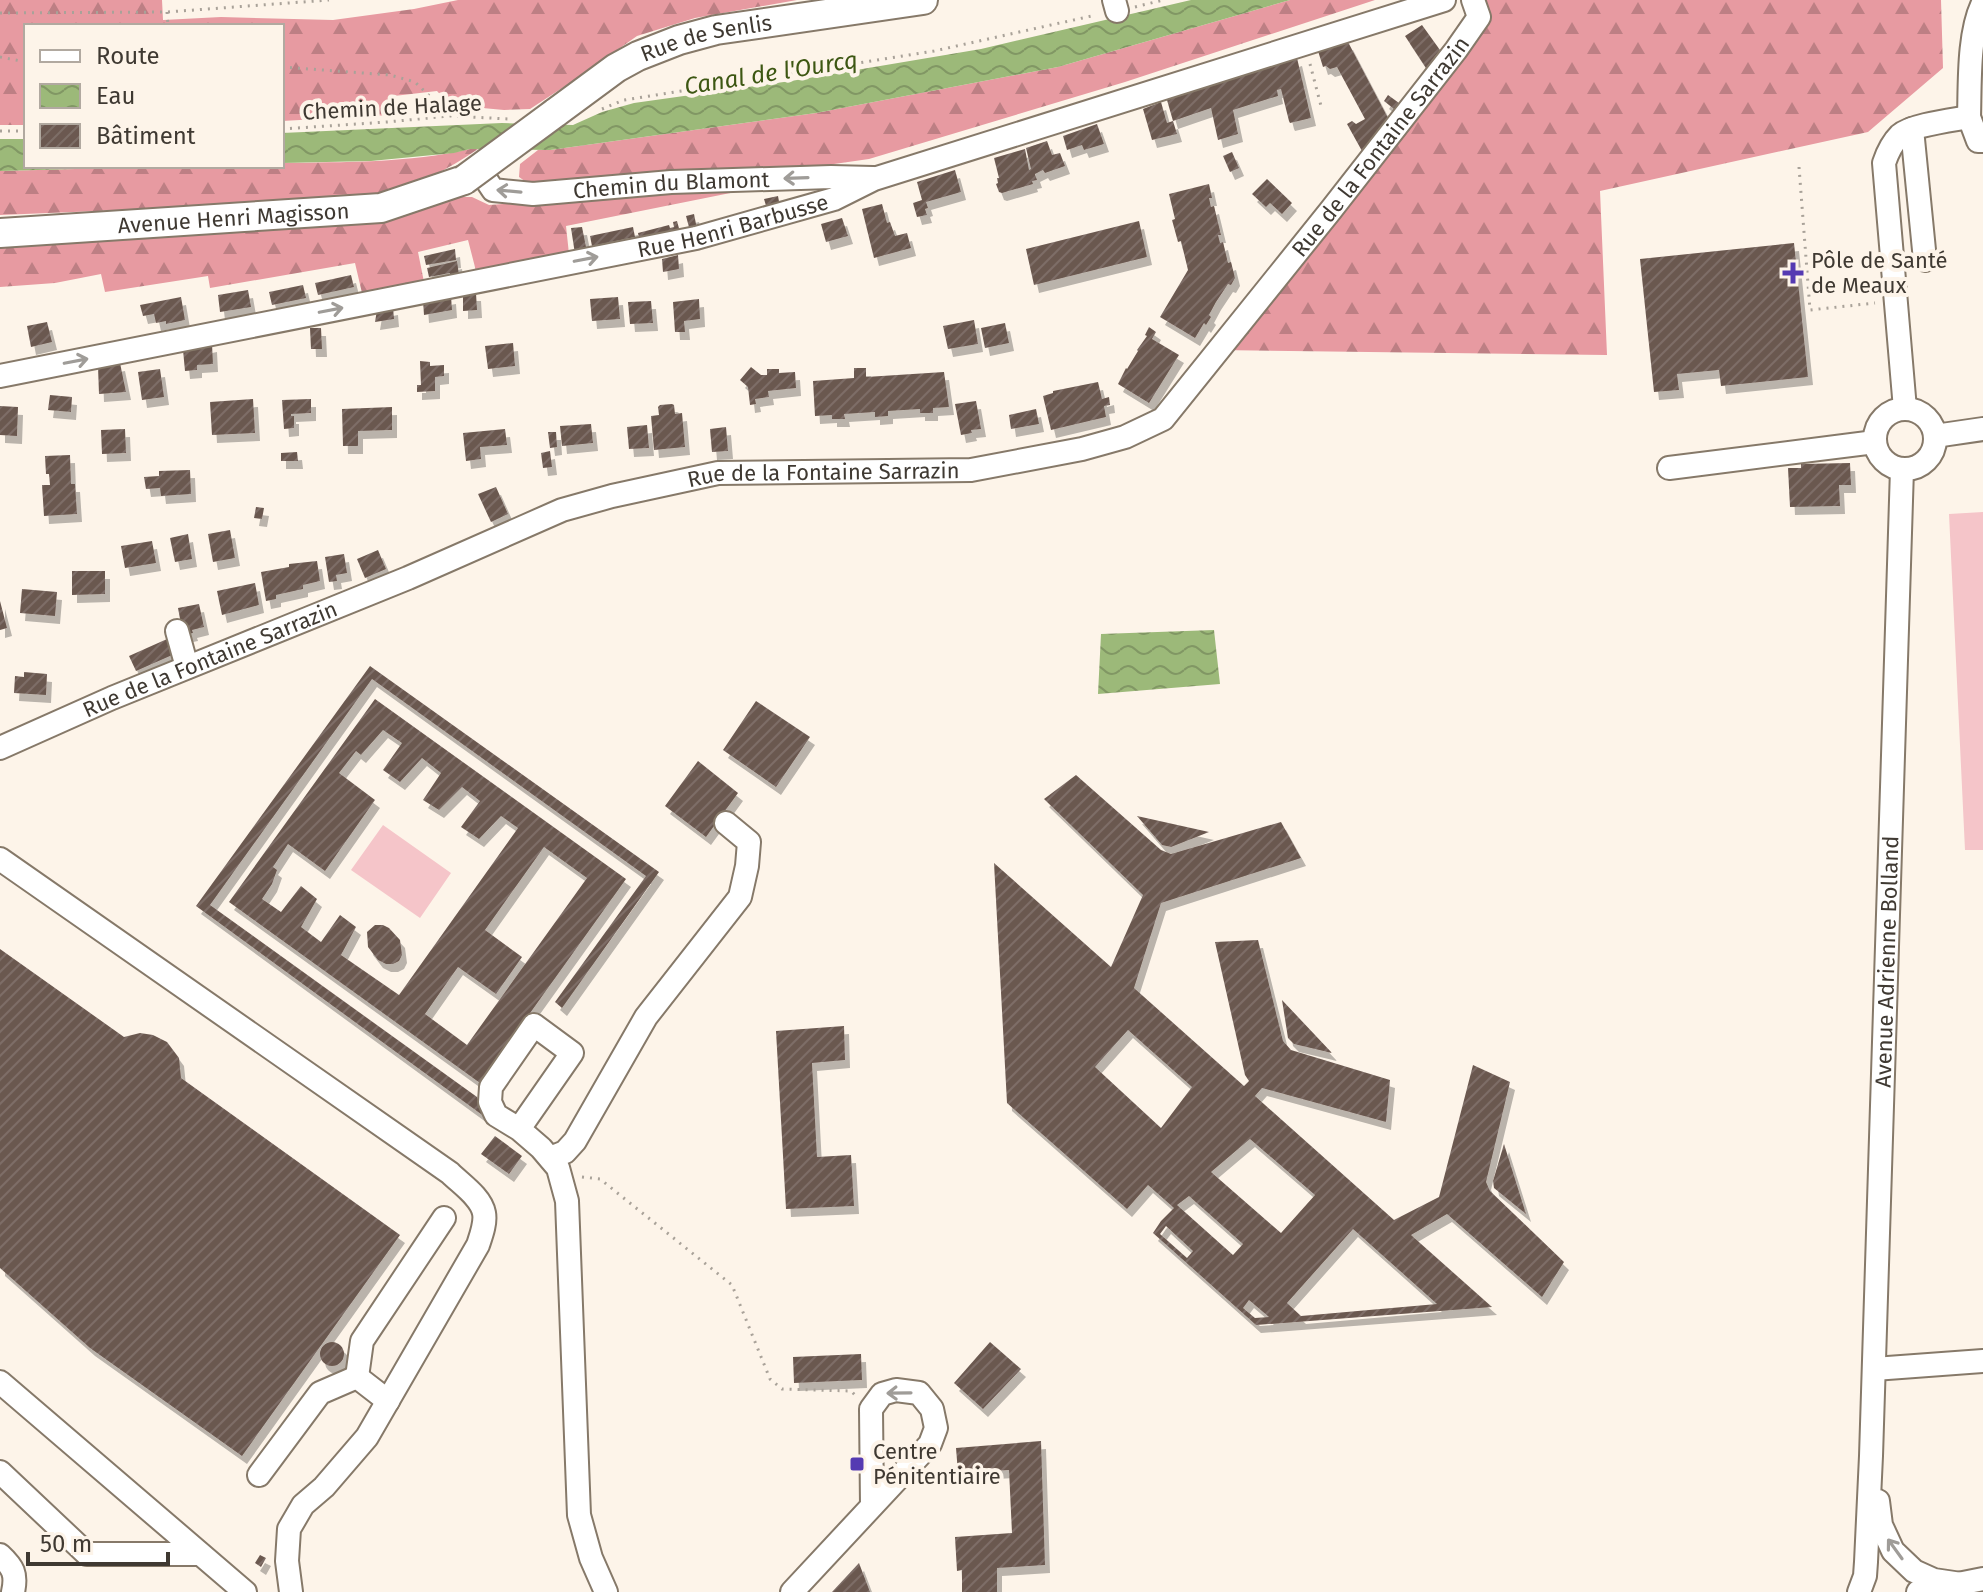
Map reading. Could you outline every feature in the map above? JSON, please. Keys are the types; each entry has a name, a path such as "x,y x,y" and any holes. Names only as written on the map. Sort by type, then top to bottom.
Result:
{"main road":[{"name":"Rue de Senlis","path":"471,175 616,68 679,40 716,30 923,0"},
{"name":"Avenue Henri Magisson","path":"0,233 381,208 471,175"}],"street":[{"name":"Rue Henri Barbusse","path":"0,376 696,238 834,199 874,179 1444,0"},
{"name":"Rue de la Fontaine Sarrazin","path":"0,748 187,667 408,578 562,510 718,473 971,470 1082,449 1125,437 1163,419 1456,50 1479,17 1473,0"},
{"path":"1983,3 1976,17 1970,68 1969,117 1978,141 1983,141"},
{"path":"1905,409 1884,163 1900,135 1912,129 1969,117"},
{"path":"1912,129 1925,260"},
{"name":"Chemin du Blamont","path":"471,175 493,190 533,194 671,182 831,177 874,179"},
{"path":"1905,409 1918,411 1926,417 1935,436 1930,456 1913,468 1892,466 1877,452 1875,442 1875,433 1883,418 1889,412 1905,409"},
{"path":"1935,436 1983,429"},
{"path":"1669,468 1875,442"},
{"name":"Avenue Adrienne Bolland","path":"1859,1592 1865,1576 1871,1456 1902,469"},
{"path":"177,631 187,667"},
{"path":"555,1167 575,1141 646,1017 740,897 749,842 726,823"},
{"path":"0,859 450,1173 473,1194 484,1211 484,1225 478,1245 367,1437 324,1487 303,1505 289,1529 287,1561 291,1592"},
{"path":"519,1129 541,1148 555,1167 567,1201 579,1515 591,1558 606,1592"},
{"path":"357,1377 362,1341 444,1218"},
{"path":"1874,1369 1983,1361"},
{"path":"357,1377 388,1401"},
{"path":"259,1475 320,1393 357,1377"},
{"path":"0,1382 200,1554 231,1587"},
{"path":"792,1592 930,1444 936,1428 932,1409 919,1393 896,1390 882,1394 871,1409 872,1506"},
{"name":"Avenue Adrienne Bolland","path":"1871,1456 1881,1525 1893,1551 1914,1571 1934,1580 1972,1581"},
{"path":"0,1472 87,1554 200,1554"},
{"path":"0,1555 12,1566 15,1577 13,1592"},
{"path":"1918,1592 1972,1581"}],"path":[{"path":"0,13 167,12 329,0"},
{"path":"596,112 624,100 934,51 1115,5 1163,0"},
{"path":"167,12 168,24"},
{"path":"1305,44 1321,106"},
{"path":"0,57 24,62"},
{"path":"284,67 390,75 415,82 450,116"},
{"name":"Chemin de Halage","path":"284,129 450,116 516,119"},
{"path":"0,131 24,131"},
{"path":"1799,167 1810,310 1895,301"},
{"path":"555,1167 600,1179 732,1285 770,1379 782,1389 851,1391 871,1409"}],"green space":[{"path":"0,0 162,0 163,20 221,17 333,20 458,0 797,0 695,18 637,36 530,109 450,105 437,91 394,96 389,115 284,121 284,24 24,24 24,125 0,125"},
{"path":"1290,0 1375,0 1125,82 869,159 799,169 529,184 519,177 520,164 538,150 816,113 1058,67"},
{"path":"1473,0 1941,0 1943,68 1868,132 1600,191 1607,355 1218,350 1479,18"},
{"path":"478,149 420,181 361,198 0,215 0,171 284,168 284,163 353,162"},
{"path":"780,183 566,226 569,254 476,271 468,240 418,252 424,282 362,293 355,263 210,288 208,276 105,292 101,274 55,283 0,287 0,244 130,239 372,220 456,197 472,197 489,205"}],"shaded area":[{"path":"1983,512 1983,850 1965,850 1949,514"},
{"path":"383,825 451,873 420,918 351,870"}],"water":[{"path":"1191,0 1290,0 1058,67 816,113 550,150 470,149 371,161 284,163 284,133 502,123 573,125 634,103 791,81 981,49"},
{"path":"0,139 24,139 24,168 113,168 0,171"},
{"path":"1214,630 1220,684 1098,694 1101,634"}],"building":[{"path":"1422,25 1440,50 1426,68 1405,36"},
{"path":"1348,42 1388,118 1362,151 1347,124 1352,121 1356,124 1365,119 1337,67 1323,67 1318,51"},
{"path":"1297,58 1311,118 1290,123 1281,89 1277,90 1278,96 1233,110 1238,134 1218,140 1211,108 1173,121 1167,100"},
{"path":"1388,95 1399,103 1394,109 1384,101"},
{"path":"1161,102 1167,123 1173,121 1177,134 1152,140 1143,109"},
{"path":"1097,124 1104,144 1084,150 1082,145 1067,150 1063,136"},
{"path":"1047,141 1052,155 1060,153 1065,166 1035,174 1037,180 1032,181 1033,184 999,192 994,158 1025,149 1029,170 1026,148"},
{"path":"1232,152 1239,168 1230,172 1223,156"},
{"path":"955,170 961,192 926,202 927,215 917,217 913,203 922,200 917,182"},
{"path":"1267,179 1292,203 1282,214 1270,203 1266,207 1252,194"},
{"path":"1209,184 1212,198 1209,198 1211,207 1214,206 1220,243 1223,242 1235,278 1216,302 1209,315 1211,317 1195,338 1160,317 1188,270 1172,220 1175,219 1169,194"},
{"path":"778,196 780,207 767,209 764,199"},
{"path":"882,204 887,223 890,222 895,236 907,233 911,248 874,258 862,209"},
{"path":"694,214 697,229 690,231 686,216"},
{"path":"842,218 848,236 826,242 821,224"},
{"path":"677,221 680,232 640,243 638,233 669,225 670,228 674,227 673,222"},
{"path":"1139,221 1147,257 1034,285 1026,249"},
{"path":"582,227 587,252 575,254 571,228"},
{"path":"633,227 635,237 592,246 590,236"},
{"path":"1794,243 1808,377 1721,386 1719,370 1677,374 1679,390 1654,392 1640,259"},
{"path":"455,249 456,260 426,265 424,256"},
{"path":"678,255 679,269 663,272 662,259"},
{"path":"457,261 459,275 450,276 450,273 429,277 427,268"},
{"path":"351,275 354,287 318,295 315,283"},
{"path":"303,285 306,298 272,305 269,292"},
{"path":"248,290 251,307 220,312 218,295"},
{"path":"463,293 476,293 477,310 463,311"},
{"path":"451,296 452,310 424,315 423,301"},
{"path":"181,297 185,320 166,324 166,321 156,323 154,314 143,316 140,305"},
{"path":"618,297 620,319 592,321 590,299"},
{"path":"699,299 700,319 684,321 685,332 675,332 673,302"},
{"path":"651,301 653,323 630,324 628,302"},
{"path":"393,307 394,319 375,322 377,310"},
{"path":"974,320 978,344 948,349 943,326"},
{"path":"47,322 52,342 31,347 27,326"},
{"path":"1005,323 1009,343 985,348 981,328"},
{"path":"1149,327 1156,332 1152,339 1179,355 1149,403 1118,384 1147,336"},
{"path":"310,328 321,328 322,349 311,349"},
{"path":"513,343 515,366 488,369 485,346"},
{"path":"212,344 213,364 197,365 197,370 185,371 183,350"},
{"path":"420,361 430,362 430,366 444,365 444,376 435,377 435,391 417,392 417,385 421,385"},
{"path":"120,363 126,392 99,394 98,367"},
{"path":"751,367 761,375 767,375 767,369 779,369 779,373 795,372 796,388 768,391 769,397 755,399 756,404 750,405 748,387 740,380"},
{"path":"854,368 866,368 866,377 944,372 949,407 933,408 933,413 920,413 920,409 888,411 888,416 875,417 875,412 844,414 845,419 832,419 832,415 815,416 813,381 854,378"},
{"path":"160,369 164,397 142,400 138,372"},
{"path":"1098,382 1102,399 1109,397 1110,405 1104,406 1106,417 1051,430 1043,396"},
{"path":"50,395 72,397 71,412 48,410"},
{"path":"253,399 255,433 212,435 210,402"},
{"path":"311,399 311,413 291,414 294,416 294,428 284,429 282,400"},
{"path":"976,401 981,429 961,435 955,404"},
{"path":"672,404 675,414 682,413 685,447 654,450 651,416 659,415 660,405"},
{"path":"0,406 18,407 17,436 0,435"},
{"path":"392,407 392,430 358,431 358,446 343,446 342,409"},
{"path":"1036,409 1039,424 1011,429 1009,415"},
{"path":"591,424 593,443 562,446 560,426"},
{"path":"647,425 649,448 629,449 627,427"},
{"path":"726,427 728,451 712,452 710,429"},
{"path":"125,429 126,453 102,454 101,430"},
{"path":"505,429 507,445 480,447 481,459 466,461 463,433"},
{"path":"548,432 556,432 557,447 550,448"},
{"path":"550,451 552,467 543,468 541,453"},
{"path":"297,452 298,461 281,461 281,453"},
{"path":"70,455 71,484 75,484 77,514 44,516 42,485 50,485 45,456"},
{"path":"1850,463 1851,485 1839,485 1840,506 1790,507 1788,468 1801,468 1801,464"},
{"path":"190,470 191,494 161,496 160,488 146,489 144,477 159,476 159,471"},
{"path":"496,487 508,514 491,522 478,494"},
{"path":"256,507 264,508 262,519 254,518"},
{"path":"230,530 235,558 213,562 208,534"},
{"path":"188,534 192,559 175,562 170,538"},
{"path":"152,541 156,563 125,568 121,546"},
{"path":"378,550 386,569 365,578 357,559"},
{"path":"344,554 347,573 336,575 337,581 329,582 325,557"},
{"path":"317,561 320,581 266,601 261,572 289,567 289,564"},
{"path":"72,571 105,571 105,594 72,595"},
{"path":"255,583 259,605 222,615 217,591"},
{"path":"22,589 57,592 55,616 20,613"},
{"path":"0,601 7,628 0,630"},
{"path":"199,604 204,627 183,635 178,608"},
{"path":"176,635 179,652 136,671 129,656"},
{"path":"370,666 659,872 562,1008 555,1002 646,876 372,679 210,905 477,1097 485,1117 196,906"},
{"path":"24,672 47,674 46,695 14,693 15,676 24,677"},
{"path":"375,699 626,879 480,1083 229,902","holes":["383,730 402,743 383,770 400,782 422,758 441,773 423,800 439,810 462,787 480,801 461,827 479,839 501,816 518,828 399,995 341,955 356,927 340,915 321,942 301,927 317,899 301,886 281,912 262,899 277,870 273,867 288,844 325,871 375,800 339,773 356,751 361,755","544,847 587,878 467,1045 425,1014 458,967 496,994 522,957 485,930"]},
{"path":"756,701 810,737 776,787 723,750"},
{"path":"698,761 738,793 706,837 665,806"},
{"path":"1076,775 1161,850 1171,854 1281,822 1301,858 1161,903 1134,988 1244,1086 1249,1081 1245,1075 1215,942 1258,940 1283,1041 1291,1050 1390,1080 1386,1122 1262,1088 1255,1096 1394,1220 1439,1197 1473,1065 1510,1082 1486,1182 1490,1191 1564,1262 1542,1297 1447,1214 1411,1235 1492,1307 1256,1325 1153,1233 1174,1208 1148,1185 1127,1209 1007,1103 994,863 1111,967 1143,895 1044,799","holes":["1128,1030 1192,1087 1161,1128 1095,1067","1250,1139 1315,1195 1281,1233 1211,1172","1189,1196 1243,1244 1233,1255 1177,1205","1166,1226 1193,1251 1187,1258 1160,1234","1353,1229 1437,1304 1301,1316 1287,1303","1249,1300 1269,1317 1255,1318 1243,1308"]},
{"path":"1137,816 1209,832 1171,847 1162,845"},
{"path":"375,925 389,928 400,940 402,955 399,961 386,964 378,960 368,947 367,932"},
{"path":"0,949 124,1037 140,1033 167,1042 179,1058 181,1078 400,1235 242,1456 90,1348 0,1268"},
{"path":"1282,1000 1332,1053 1294,1044 1288,1038"},
{"path":"844,1026 845,1060 812,1063 817,1157 851,1155 854,1206 786,1209 776,1031"},
{"path":"495,1136 522,1156 509,1174 481,1154"},
{"path":"1504,1144 1526,1214 1494,1188 1493,1181"},
{"path":"332,1342 341,1345 344,1354 341,1363 332,1366 323,1363 320,1354 323,1345"},
{"path":"990,1342 1021,1369 983,1409 954,1383"},
{"path":"861,1354 862,1380 794,1383 793,1357"},
{"path":"1041,1441 1045,1565 997,1568 997,1592 962,1592 962,1570 957,1571 955,1537 1012,1533 1009,1470 958,1473 956,1448"},
{"path":"260,1555 266,1558 261,1567 255,1563"},
{"path":"859,1563 870,1592 832,1592"}],"place":[{"name":"Pôle de Santé de Meaux","path":"1793,273"},
{"name":"Centre Pénitentiaire","path":"857,1464"}],"water label":[{"name":"Canal de l'Ourcq","path":"771,73"}]}
